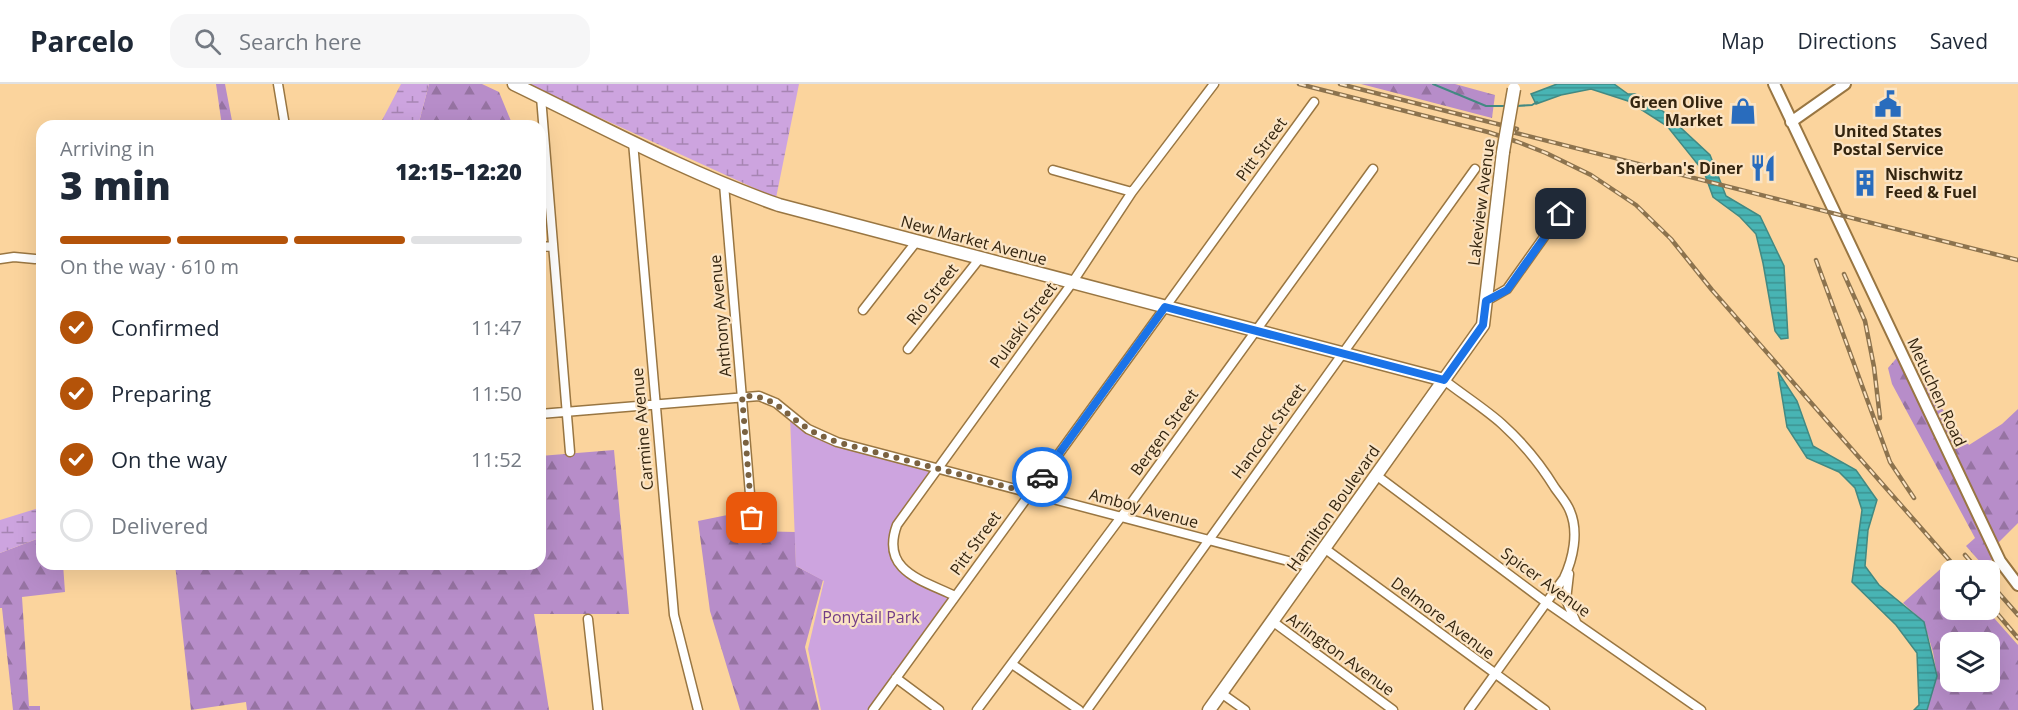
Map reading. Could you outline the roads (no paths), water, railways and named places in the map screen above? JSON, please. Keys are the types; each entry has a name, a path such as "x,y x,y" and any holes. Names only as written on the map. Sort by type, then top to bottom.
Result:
{"main road":[{"name":"New Market Avenue","path":"514,84 724,184 779,205 1444,380"},
{"name":"Lakeview Avenue","path":"1483,325 1503,152 1514,87"},
{"name":"Hamilton Boulevard","path":"1209,710 1483,325"}],"street":[{"path":"278,84 284,120"},
{"name":"Pulaski Street","path":"955,596 912,576 900,566 892,543 897,525 1072,282 1132,192 1214,84"},
{"name":"Metuchen Road","path":"1774,84 2000,561 2018,585"},
{"path":"1791,123 1845,84"},
{"path":"540,97 542,120"},
{"name":"Pitt Street","path":"873,710 1314,102"},
{"name":"Carmine Avenue","path":"633,142 674,615 698,710"},
{"path":"546,166 570,452"},
{"name":"Bergen Street","path":"977,710 1121,517 1373,169"},
{"name":"Hancock Street","path":"1087,710 1475,169"},
{"path":"1053,170 1132,192"},
{"name":"Anthony Avenue","path":"724,184 752,518"},
{"path":"1486,301 1507,290 1574,195"},
{"path":"862,310 916,242"},
{"path":"546,247 553,246"},
{"path":"0,259 14,257 35,259"},
{"name":"Rio Street","path":"908,349 980,258"},
{"path":"1444,380 1502,424 1549,477 1570,511 1574,543 1566,600 1578,624"},
{"name":"Amboy Avenue","path":"546,414 759,396 769,400 808,429 827,439 1311,567"},
{"name":"Spicer Avenue","path":"1376,475 1547,603 1701,710"},
{"name":"Delmore Avenue","path":"1324,548 1545,710"},
{"path":"1469,710 1547,603 1569,568"},
{"path":"588,619 598,710"},
{"name":"Arlington Avenue","path":"1272,621 1393,710"},
{"path":"1012,664 1079,710"},
{"path":"896,678 939,710"},
{"path":"1221,693 1245,710"}],"water":[{"path":"1557,84 1614,84 1628,94 1635,94 1653,102 1710,155 1726,196 1760,216 1784,266 1788,338 1781,339 1775,331 1756,234 1740,217 1713,197 1704,172 1667,126 1628,101 1591,89 1561,95 1536,104 1531,94"},
{"path":"1778,372 1797,401 1813,446 1856,470 1877,500 1868,530 1865,566 1879,585 1924,622 1937,676 1927,710 1914,710 1919,705 1917,653 1896,625 1852,582 1862,510 1855,488 1839,472 1807,458 1787,427"}],"waterway":[{"path":"1433,84 1486,106 1508,106"},
{"path":"1516,106 1532,105 1537,102"}],"railway":[{"path":"1299,84 1488,132 1518,142 1591,175 1636,205 1671,239 1712,290 1949,560"},
{"path":"1340,84 1517,129"},
{"path":"1508,131 2018,260"},
{"path":"1816,260 1890,462 1914,498"},
{"path":"1844,274 1865,321 1874,367 1880,418"},
{"path":"1965,555 1969,560"},
{"path":"2000,595 2018,615"},
{"path":"2000,617 2018,638"}],"place":[{"name":"United States Postal Service","path":"1888,104"},
{"name":"Green Olive Market","path":"1743,111"},
{"name":"Sherban's Diner","path":"1763,168"},
{"name":"Nischwitz Feed & Fuel","path":"1865,183"}],"park label":[{"name":"Ponytail Park","path":"871,617"}]}
